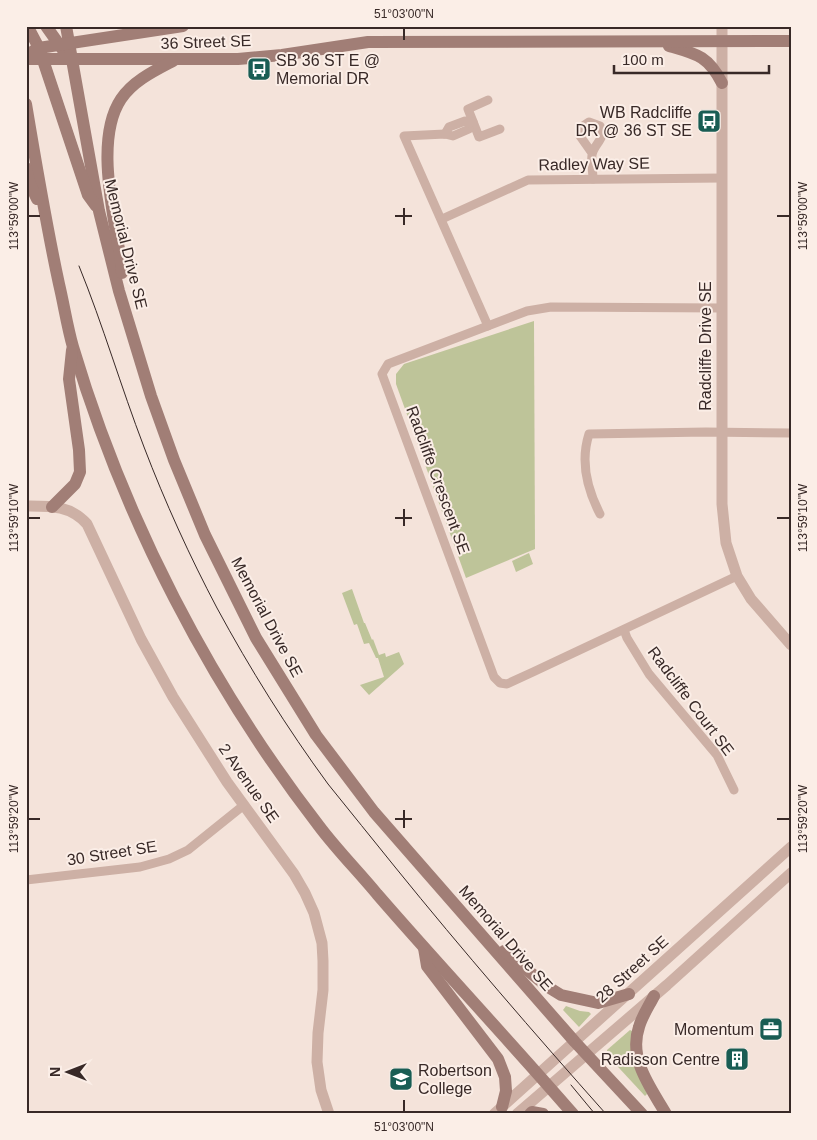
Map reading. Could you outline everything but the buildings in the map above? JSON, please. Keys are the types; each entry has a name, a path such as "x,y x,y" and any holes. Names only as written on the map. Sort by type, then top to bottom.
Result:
{"main road":[{"name":"Memorial Drive SE","path":"66,26 63,44 71,60 99,211 119,291 151,396 174,460 205,535 256,638 316,735 374,812 575,1042 642,1114"},
{"path":"26,57 41,54 63,44 183,26"},
{"path":"63,44 48,27 28,31 41,54 88,195 99,211"},
{"path":"655,41 703,58 716,71 722,83"},
{"name":"36 Street SE","path":"41,54 71,60 238,59 282,55 368,42 791,41"},
{"path":"119,291 122,271 109,177 108,142 113,114 122,98 145,76 175,60"},
{"path":"26,104 44,213 72,343 84,382 136,516 180,608 229,697 275,766 321,829 424,948 573,1114"},
{"path":"26,168 30,184 44,213"},
{"path":"52,506 75,484 80,472 80,450 69,379 72,343"},
{"path":"477,929 548,987 561,995 598,1002 630,994"},
{"path":"424,948 427,966 498,1059 505,1077 506,1091 498,1111"},
{"path":"654,996 639,1027 637,1055 649,1086 666,1114"},
{"path":"530,1114 532,1112 543,1114"}],"street":[{"name":"Radcliffe Drive SE","path":"722,26 722,504 726,543 737,576 752,600 791,645"},
{"path":"488,100 468,109 471,122 479,137 500,129"},
{"path":"471,122 465,121 449,127 445,134 404,136 488,326"},
{"path":"592,153 593,179"},
{"name":"Radley Way SE","path":"442,219 528,180 722,178"},
{"name":"Radcliffe Crescent SE","path":"722,308 551,307 527,312 388,364 382,374 494,677 500,683 507,684 737,576"},
{"path":"600,514 591,498 586,482 585,447 589,434 791,433"},
{"name":"2 Avenue SE","path":"26,506 63,508 72,511 87,524 137,630 173,697 209,755 294,874 305,893 320,930 323,961 317,1062 321,1090 329,1114"},
{"name":"Radcliffe Court SE","path":"624,630 649,674 717,755 734,790"},
{"name":"30 Street SE","path":"26,880 140,867 169,859 188,850 244,805"},
{"name":"28 Street SE","path":"498,1111 630,994 791,846"},
{"path":"516,1114 587,1055 791,874"}],"green space":[{"path":"534,321 535,549 466,578 396,384 396,374 404,364"},
{"path":"529,553 533,564 516,572 512,561"},
{"path":"352,589 364,623 379,655 385,653 386,657 399,652 404,664 369,695 360,685 384,677 378,658 376,658 369,643 364,644 357,624 354,625 342,593"},
{"path":"566,1006 591,1014 579,1027 563,1010"},
{"path":"630,1030 632,1031 647,1094 645,1096 607,1055 607,1050"}],"tram line":[{"path":"79,266 152,468 169,509 217,608 242,653 328,784 473,961 606,1114"},
{"path":"571,1085 595,1114"}],"place":[{"name":"SB 36 ST E @ Memorial DR","path":"259,69"},
{"name":"WB Radcliffe DR @ 36 ST SE","path":"709,121"},
{"name":"Momentum","path":"771,1029"},
{"name":"Radisson Centre","path":"737,1059"},
{"name":"Robertson College","path":"401,1079"}]}
